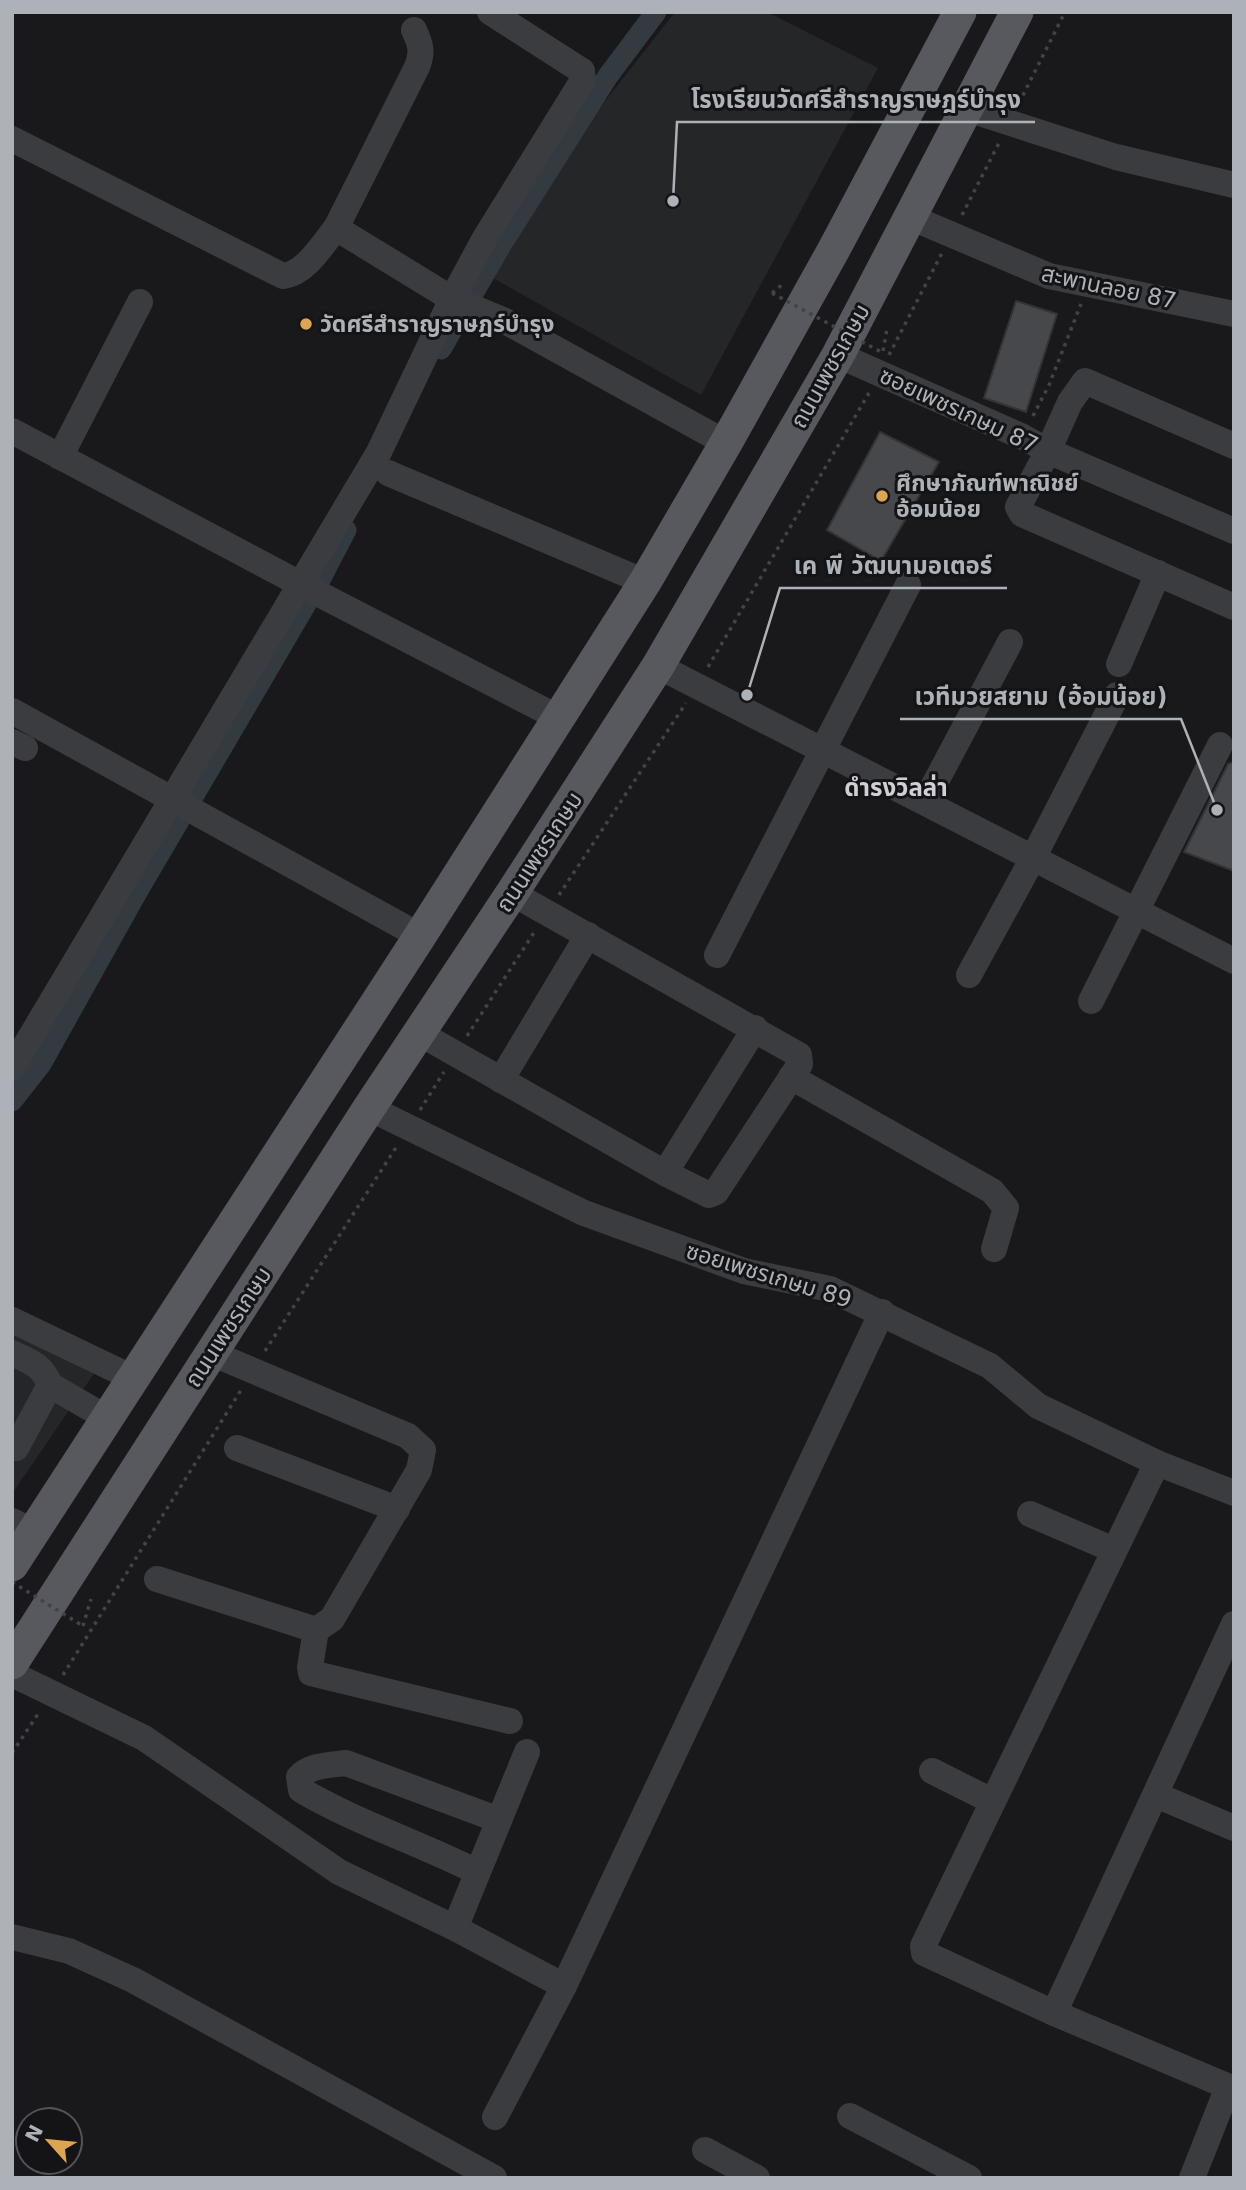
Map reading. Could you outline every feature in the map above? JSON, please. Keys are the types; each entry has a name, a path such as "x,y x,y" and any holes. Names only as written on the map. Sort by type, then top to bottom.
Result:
{"main road":[{"path":"12,1565 23,1526 107,1418 420,936 645,582 834,251 960,12"},
{"name":"ถนนเพชรเกษม","path":"12,1663 369,1108 658,666 838,355 1017,12"},
{"path":"834,251 881,274"},
{"path":"788,333 838,355"},
{"path":"681,520 730,543"}],"street":[{"path":"12,1068 180,804 308,588 378,454 462,303 485,238 583,80 582,71 491,12"},
{"path":"12,139 283,276 290,276 336,228 417,67 422,47 414,30"},
{"path":"967,109 1037,134 1116,157 1234,185"},
{"name":"สะพานลอย 87","path":"911,217 1032,271 1234,314"},
{"path":"336,228 462,303 503,320 726,443"},
{"path":"60,457 140,302"},
{"name":"ซอยเพชรเกษม 87","path":"838,355 1023,437 1048,451 1234,531"},
{"path":"1234,446 1085,381 1070,401 1048,451 1018,507 1022,514 1234,607"},
{"path":"12,432 559,718"},
{"path":"388,473 645,582"},
{"path":"1119,664 1158,573"},
{"path":"717,954 908,585"},
{"path":"925,802 1010,642"},
{"path":"658,666 1234,961"},
{"path":"968,975 1033,858 1117,695"},
{"path":"12,711 420,936"},
{"path":"1091,1001 1220,745"},
{"path":"419,1033 705,1194 716,1192 800,1065 799,1055 755,1028 512,893"},
{"path":"501,1080 588,935"},
{"path":"665,1173 755,1028"},
{"path":"792,1077 992,1191 1006,1208 994,1249"},
{"name":"ซอยเพชรเกษม 89","path":"369,1108 584,1213 744,1271 830,1289 882,1312 989,1366 1038,1406 1157,1463 1234,1493"},
{"path":"495,2118 564,1986 882,1312"},
{"path":"12,1320 133,1378"},
{"path":"12,1353 39,1367 50,1385 107,1418"},
{"path":"211,1353 408,1436 423,1450 419,1470 332,1619 316,1630 311,1672 510,1721"},
{"path":"16,1448 50,1385"},
{"path":"237,1448 397,1509"},
{"path":"1157,1463 923,1946 924,1953 1054,2013 1231,2088 1192,2178"},
{"path":"1030,1514 1114,1550"},
{"path":"157,1579 316,1630"},
{"path":"1054,2013 1234,1624"},
{"path":"12,1674 144,1738 340,1872 564,1986"},
{"path":"454,1928 527,1752"},
{"path":"477,1872 327,1805 301,1790 299,1777 302,1773 320,1766 346,1763 499,1821"},
{"path":"932,1772 992,1801"},
{"path":"1156,1795 1234,1828"},
{"path":"12,1937 69,1951 132,1980 494,2178"},
{"path":"850,2116 969,2178"},
{"path":"705,2150 757,2178"}],"path":[{"path":"791,277 772,293 883,353 887,328"},
{"path":"1023,437 1049,385 1090,283"},
{"path":"12,1582 83,1626 91,1599"}],"shaded area":[{"path":"675,12 767,12 878,68 701,395 493,278 588,123"},
{"path":"12,1334 95,1372 12,1494"}],"building":[{"path":"1016,301 1057,314 1026,412 984,398"},
{"name":"ศึกษาภัณฑ์พาณิชย์ อ้อมน้อย","path":"880,432 939,462 881,561 827,530"},
{"path":"1234,762 1234,871 1184,852 1228,764"}],"waterway":[{"path":"441,349 500,247 608,76 656,12"},
{"path":"12,1101 41,1064 136,894 320,580 346,530"}],"place":[{"name":"โรงเรียนวัดศรีสําราญราษฎร์บํารุง","path":"673,201"},
{"name":"วัดศรีสําราญราษฎร์บํารุง","path":"306,324"},
{"name":"ศึกษาภัณฑ์พาณิชย์ อ้อมน้อย","path":"882,496"},
{"name":"เค พี วัฒนามอเตอร์","path":"747,695"},
{"name":"เวทีมวยสยาม (อ้อมน้อย)","path":"1217,810"}],"district":[{"name":"ดำรงวิลล่า","path":"896,788"}]}
